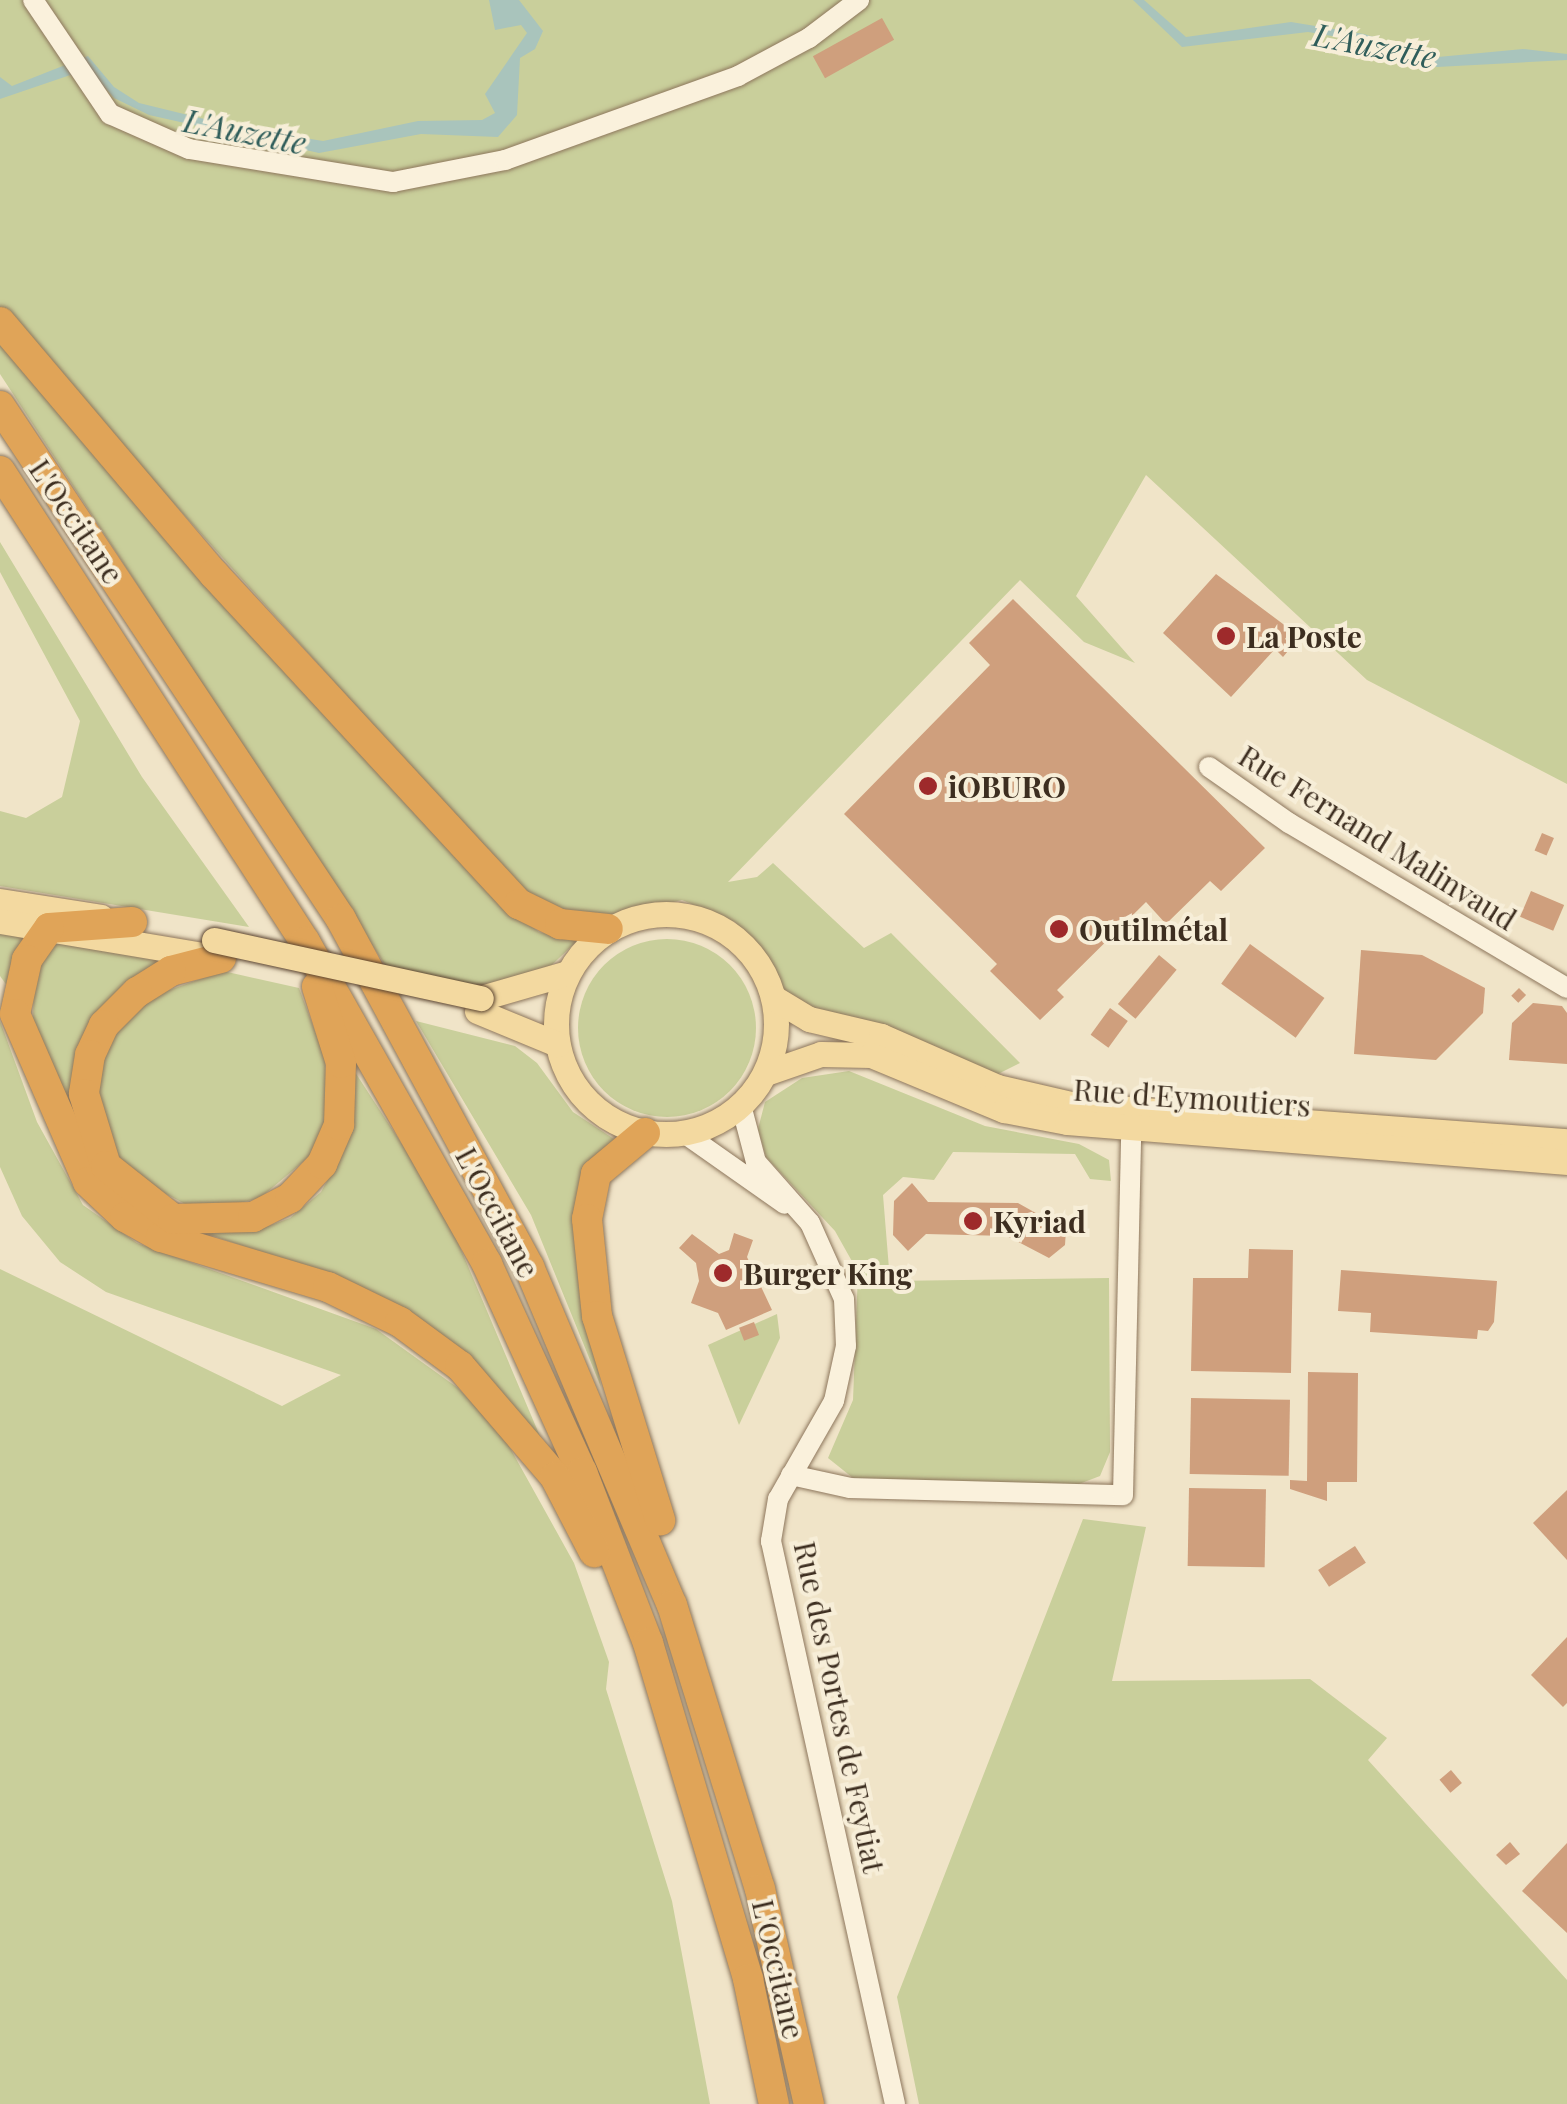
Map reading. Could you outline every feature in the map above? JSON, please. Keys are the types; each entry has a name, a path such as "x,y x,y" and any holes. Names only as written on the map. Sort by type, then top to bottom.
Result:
{"highway":[{"path":"0,322 214,574 519,904 560,924 608,930"},
{"name":"L'Occitane","path":"0,406 341,919 529,1267 672,1604 760,1888 808,2104"},
{"name":"L'Occitane","path":"0,471 287,915 395,1092 486,1264 582,1472 648,1642 748,1978 774,2104"},
{"path":"218,949 137,992 104,1026 90,1055 84,1094 106,1166 173,1219 254,1217 290,1198 322,1164 339,1126 341,1063 287,915"},
{"path":"132,922 49,928 27,960 8,1001 88,1182 125,1217 161,1237 328,1286 400,1322 460,1366 555,1477 620,1610 648,1642"},
{"path":"645,1133 596,1174 586,1219 596,1316 678,1573 672,1604"}],"main road":[{"path":"0,901 132,922 218,949"},
{"path":"657,915 708,922 738,940 760,966 774,998 776,1036 766,1072 742,1105 684,1134 645,1133 587,1102 568,1076 557,1044 556,1008 567,973 608,930 657,915"},
{"path":"0,921 218,949 479,1005 557,1044"},
{"path":"479,1005 567,973"},
{"path":"774,998 809,1019 881,1036 997,1087 1075,1104 1567,1141"},
{"name":"Rue d'Eymoutiers","path":"766,1072 821,1054 871,1055 1004,1110 1131,1131 1567,1162"}],"street":[{"path":"33,0 110,114 189,150 392,182 505,160 738,76 809,38 859,0"},
{"name":"Rue Fernand Malinvaud","path":"1209,766 1289,824 1567,988"},
{"name":"Rue des Portes de Feytiat","path":"742,1105 756,1162 810,1222 844,1299 846,1346 834,1401 791,1475 772,1519 772,1541 896,2104"},
{"path":"791,1475 850,1488 1124,1494 1131,1131"},
{"path":"684,1134 810,1222"}],"green space":[{"path":"0,0 1567,0 1567,784 1367,680 1146,475 1076,596 1135,663 1084,642 1020,580 728,882 757,877 773,863 864,948 891,933 1020,1063 998,1074 814,1015 789,998 762,951 735,922 682,900 589,922 540,911 0,310"},
{"path":"0,341 512,912 539,932 577,941 537,979 480,986 387,968 0,374"},
{"path":"0,542 142,777 249,927 0,886 0,811 26,818 62,797 80,721 0,572"},
{"path":"0,929 31,934 11,991 0,976"},
{"path":"667,939 701,945 730,965 750,994 756,1028 750,1062 730,1091 701,1111 667,1117 633,1111 604,1091 584,1062 578,1028 584,994 604,965 633,945"},
{"path":"55,943 171,956 124,983 98,1014 70,1092 80,1144 33,1028 34,967"},
{"path":"223,971 299,988 325,1058 327,1117 316,1151 260,1198 223,1207 185,1204 130,1175 114,1151 97,1102 101,1056 141,1000"},
{"path":"0,1021 37,1122 83,1205 137,1243 376,1329 458,1388 504,1437 574,1563 609,1662 606,1689 672,1901 710,2104 0,2104 0,1269 282,1406 341,1375 106,1292 60,1262 22,1216 0,1167"},
{"path":"416,1021 515,1046 537,1063 573,1112 617,1141 578,1236 601,1387 531,1215"},
{"path":"351,1066 443,1207 542,1441 301,1266 202,1232 252,1232 290,1218 321,1192 339,1159"},
{"path":"849,1071 985,1126 1079,1144 1109,1160 1111,1181 1090,1179 1075,1154 953,1152 934,1180 903,1177 883,1195 890,1281 1109,1278 1110,1452 1100,1476 1079,1484 858,1482 828,1458 853,1400 858,1272 835,1231 766,1157 758,1129 765,1102 802,1078"},
{"path":"777,1314 780,1338 739,1425 708,1345"},
{"path":"1083,1519 1146,1527 1112,1681 1310,1679 1387,1738 1368,1760 1567,1980 1567,2104 919,2104 897,1997"}],"water":[{"name":"L'Auzette","path":"489,0 519,0 543,31 535,49 520,58 517,115 498,137 421,134 319,153 149,115 114,98 88,69 0,99 0,77 12,86 88,56 114,87 139,103 237,127 323,141 418,121 482,120 495,113 485,94 527,33 521,25 495,30"},
{"path":"1133,0 1144,0 1186,37 1291,22 1364,34 1438,57 1523,49 1567,54 1567,60 1437,67 1374,43 1308,32 1182,47"}],"building":[{"path":"882,18 894,40 825,78 813,56"},
{"name":"La Poste","path":"1216,574 1291,630 1285,639 1293,645 1283,657 1275,649 1231,697 1163,633"},
{"path":"1013,599 1265,848 1221,891 1210,881 1166,924 1146,902 1057,990 1064,997 1040,1020 990,971 997,964 844,814 990,665 969,643"},
{"path":"1542,833 1554,838 1547,856 1535,850"},
{"path":"1531,891 1564,905 1553,931 1520,917"},
{"path":"1250,944 1324,998 1296,1038 1221,984"},
{"path":"1361,950 1422,955 1485,988 1483,1013 1436,1060 1354,1054"},
{"path":"1159,955 1177,970 1135,1019 1118,1004"},
{"path":"1519,988 1526,995 1518,1003 1511,996"},
{"path":"1533,1003 1562,1006 1567,1013 1567,1064 1509,1060 1512,1023"},
{"path":"1110,1008 1128,1021 1108,1048 1091,1035"},
{"name":"Kyriad","path":"912,1183 928,1202 1018,1203 1066,1230 1065,1245 1049,1258 1007,1236 926,1234 908,1251 893,1235 894,1201"},
{"path":"734,1233 753,1240 747,1257 772,1310 726,1330 718,1313 691,1303 699,1281 696,1263 679,1248 692,1234 719,1254 729,1250"},
{"path":"1249,1249 1293,1250 1291,1373 1191,1371 1193,1278 1248,1278"},
{"path":"1341,1270 1497,1281 1494,1322 1488,1331 1478,1330 1477,1339 1370,1332 1371,1313 1338,1311"},
{"path":"754,1322 759,1335 744,1341 739,1328"},
{"path":"1308,1372 1358,1373 1357,1482 1327,1482 1327,1501 1290,1489 1290,1480 1307,1481"},
{"path":"1191,1398 1290,1400 1289,1476 1190,1474"},
{"path":"1189,1488 1266,1489 1265,1567 1188,1566"},
{"path":"1567,1490 1567,1560 1533,1523"},
{"path":"1355,1546 1366,1563 1329,1587 1318,1570"},
{"path":"1567,1637 1567,1703 1563,1707 1531,1675"},
{"path":"1451,1770 1462,1783 1450,1793 1440,1780"},
{"path":"1510,1842 1520,1854 1506,1865 1496,1855"},
{"path":"1567,1843 1567,1933 1522,1891"}],"place":[{"name":"La Poste","path":"1226,636"},
{"name":"iOBURO","path":"928,786"},
{"name":"Outilmétal","path":"1059,929"},
{"name":"Kyriad","path":"973,1221"},
{"name":"Burger King","path":"723,1273"}]}
